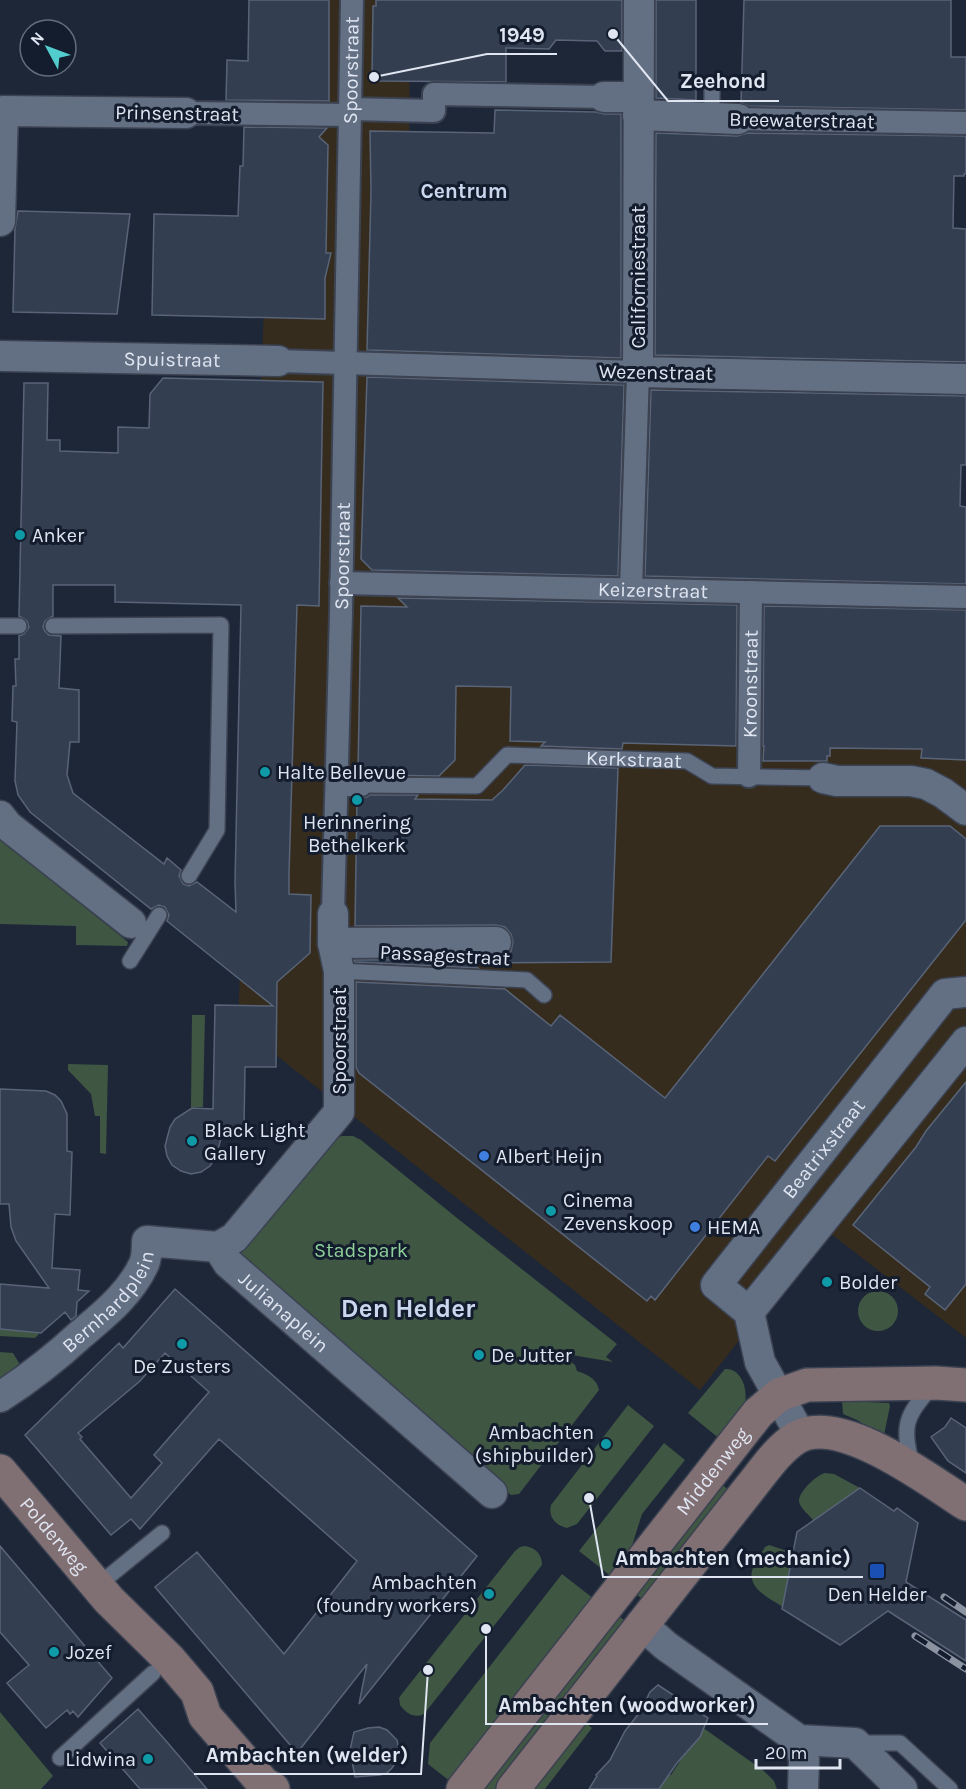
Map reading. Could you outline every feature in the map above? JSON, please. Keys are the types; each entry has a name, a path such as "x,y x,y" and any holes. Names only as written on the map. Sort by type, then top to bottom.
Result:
{"main road":[{"name":"Middenweg","path":"463,1789 758,1413 779,1395 815,1384 951,1384"},
{"path":"801,1436 821,1432 854,1438 914,1470 966,1504"},
{"name":"Middenweg","path":"513,1789 774,1458 788,1443 801,1436"},
{"name":"Polderweg","path":"0,1471 103,1593 169,1659 197,1692 205,1716 267,1787"},
{"name":"Polderweg","path":"103,1593 153,1673 181,1705 205,1716"}],"street":[{"name":"Spoorstraat","path":"218,1247 234,1238 339,1112 335,943 352,0"},
{"name":"Californiestraat","path":"632,589 638,372 639,0"},
{"name":"Breewaterstraat","path":"350,112 434,111 434,94 604,97 638,106 725,118 966,123"},
{"name":"Prinsenstraat","path":"0,221 3,111 350,112"},
{"name":"Spuistraat","path":"0,356 346,363"},
{"name":"Wezenstraat","path":"346,363 966,379"},
{"name":"Keizerstraat","path":"341,582 966,597"},
{"name":"Kroonstraat","path":"749,776 751,592"},
{"name":"Kerkstraat","path":"823,777 837,781 911,781 926,784 966,810"},
{"name":"Kerkstraat","path":"338,784 361,786"},
{"path":"0,816 8,826 145,919"},
{"path":"335,943 496,942"},
{"name":"Beatrixstraat","path":"749,1312 716,1284 945,994 966,992"},
{"path":"801,1436 760,1362 749,1312 966,1041"},
{"name":"Bernhardplein","path":"0,1397 59,1354 116,1305 134,1283 146,1261 147,1241 218,1247"},
{"name":"Julianaplein","path":"218,1247 228,1263 492,1493"},
{"path":"641,1624 666,1646 799,1740 855,1743 902,1789"},
{"path":"799,1740 804,1759 803,1789"}],"lane":[{"path":"712,86 725,118"},
{"path":"53,626 220,625 217,830 189,876"},
{"path":"0,626 19,626"},
{"name":"Kerkstraat","path":"361,786 477,786 507,755 687,761 712,776 823,777"},
{"path":"130,961 145,919"},
{"name":"Passagestraat","path":"335,943 527,980 544,995"},
{"path":"914,1470 908,1452 907,1421 911,1411 919,1400 951,1384 966,1398"},
{"path":"103,1593 162,1533"},
{"path":"60,1758 153,1673"},
{"path":"855,1743 900,1743 950,1789"}],"shaded area":[{"path":"275,0 410,0 408,335 680,342 679,544 966,546 966,1338 826,1230 700,1390 238,1025"}],"green space":[{"path":"0,839 128,942 127,946 76,945 76,926 0,924"},
{"path":"192,1015 205,1015 203,1107 191,1107"},
{"path":"68,1064 108,1065 106,1154 100,1153 100,1116 95,1116 91,1094 68,1070"},
{"name":"Stadspark","path":"353,1136 361,1140 617,1344 606,1357 613,1362 560,1353 575,1365 577,1371 594,1380 599,1390 519,1494 511,1495 236,1253 336,1138"},
{"path":"878,1291 892,1297 898,1311 892,1325 878,1331 864,1325 858,1311 864,1297"},
{"path":"33,1327 39,1334 35,1338 0,1336 0,1329 27,1332"},
{"path":"0,1352 13,1353 22,1368 0,1381"},
{"path":"725,1369 731,1370 740,1377 746,1396 741,1413 721,1440 688,1413"},
{"path":"842,1401 889,1403 884,1435 843,1414"},
{"path":"628,1405 654,1426 577,1524 567,1528 559,1525 553,1520 551,1505"},
{"path":"664,1443 685,1460 642,1514 630,1552 612,1577 579,1551"},
{"path":"825,1473 834,1474 860,1488 814,1521 799,1501 809,1484"},
{"path":"719,1482 731,1492 645,1601 632,1591"},
{"path":"769,1545 793,1553 783,1607 760,1592 752,1581 753,1568 765,1547"},
{"path":"525,1546 538,1552 542,1565 424,1714 417,1716 408,1713 400,1705 401,1695 515,1551"},
{"path":"562,1574 594,1599 451,1782 428,1764 430,1743"},
{"path":"615,1613 628,1623 499,1789 476,1789"},
{"path":"0,1712 53,1776 41,1789 0,1789"},
{"path":"579,1718 592,1728 545,1789 523,1789"},
{"path":"702,1727 764,1771 774,1781 777,1789 659,1789 669,1774 671,1775"}],"building":[{"path":"249,0 329,0 329,101 226,100 227,60 248,61"},
{"path":"376,0 622,0 622,51 605,51 597,41 556,40 549,49 506,48 506,82 377,81 377,78 372,77 373,6 376,6"},
{"path":"656,0 696,0 696,100 656,98"},
{"path":"744,0 951,0 951,57 966,57 966,110 748,106 741,103"},
{"path":"495,110 621,114 621,358 367,350 371,192 370,131 494,133"},
{"path":"244,127 327,128 319,137 328,145 326,253 331,253 325,278 325,319 152,315 154,214 238,216"},
{"path":"656,133 737,136 748,133 966,136 966,174 954,176 953,228 966,229 966,362 655,355"},
{"path":"18,211 130,214 117,314 13,312 15,229"},
{"path":"367,377 624,385 618,576 372,570 361,559"},
{"path":"163,378 323,382 319,606 297,605 289,874 289,894 311,895 310,953 277,982 276,1067 245,1067 244,1127 224,1127 216,1157 210,1166 201,1172 191,1174 172,1165 165,1146 170,1127 175,1119 192,1108 213,1109 215,1005 273,1006 167,921 169,915 165,907 159,905 151,909 30,812 18,795 15,781 17,722 12,721 13,686 16,686 15,659 19,659 19,636 24,634 29,627 27,621 19,616 24,383 48,383 47,440 60,440 60,451 118,453 118,427 149,428 150,394","holes":["53,585 115,585 115,602 241,605 236,912 197,882 189,886 183,884 179,876 181,870 167,858 164,864 73,793 67,775 70,742 79,742 79,690 59,688 61,636 49,635 43,627 45,621 53,616"]},
{"path":"651,390 966,396 966,465 961,465 960,506 966,507 966,584 645,576"},
{"path":"398,598 737,605 736,746 623,743 622,749 541,746 545,742 510,741 511,687 456,686 455,760 439,776 370,775 358,771 361,606 407,607"},
{"path":"764,606 966,610 966,760 921,758 922,749 830,748 827,761 763,761"},
{"path":"525,765 618,768 611,962 472,963 478,968 355,962 354,960 496,959 504,957 511,951 513,942 511,934 505,927 496,925 355,926 357,798 370,795 418,795 415,799 492,800"},
{"path":"880,826 950,826 966,839 966,920 775,1161 768,1156 655,1300 651,1296 647,1301 359,1073 356,1067 356,982 505,989 551,1026 560,1015 665,1098"},
{"path":"966,1082 966,1284 945,1310 925,1294 930,1287 853,1225"},
{"path":"0,1089 46,1091 61,1101 67,1114 67,1151 72,1152 70,1215 55,1214 52,1268 80,1270 78,1290 89,1291 77,1302 76,1316 71,1320 65,1312 41,1333 0,1329 0,1284 49,1288 16,1241 11,1227 9,1204 0,1204"},
{"path":"175,1289 477,1556 359,1704 367,1664 297,1753 155,1587 197,1552 284,1654 357,1561 219,1439 140,1529 131,1519 111,1535 25,1435 119,1343 123,1348","holes":["165,1353 209,1392 154,1455 162,1463 131,1498 80,1439 82,1437 78,1433 140,1381"]},
{"path":"951,1418 966,1428 966,1473 948,1461 931,1437 945,1427"},
{"path":"860,1488 894,1511 897,1508 918,1523 906,1582 966,1620 966,1661 888,1611 840,1645 782,1609 797,1532"},
{"name":"Jozef","path":"0,1546 112,1678 78,1717 73,1711 70,1714 67,1710 46,1728 7,1683 29,1665 0,1632"},
{"path":"658,1685 708,1718 700,1737 677,1763 659,1789 589,1789 596,1775 610,1760 650,1692"},
{"name":"Lidwina","path":"138,1709 207,1789 140,1789 100,1743"},
{"path":"379,1727 387,1730 397,1740 398,1759 387,1773 355,1777 350,1750 354,1732"}],"railway":[{"path":"944,1597 966,1612"},
{"path":"915,1636 966,1669"}],"place":[{"name":"Zeehond","path":"613,34"},
{"name":"1949","path":"374,77"},
{"name":"Anker","path":"20,535"},
{"name":"Halte Bellevue","path":"265,772"},
{"name":"Herinnering Bethelkerk","path":"357,800"},
{"name":"Black Light Gallery","path":"192,1141"},
{"name":"Albert Heijn","path":"484,1156"},
{"name":"Cinema Zevenskoop","path":"551,1211"},
{"name":"HEMA","path":"695,1227"},
{"name":"Bolder","path":"827,1282"},
{"name":"De Zusters","path":"182,1344"},
{"name":"De Jutter","path":"479,1355"},
{"name":"Ambachten (shipbuilder)","path":"606,1444"},
{"name":"Ambachten (mechanic)","path":"589,1498"},
{"name":"Den Helder","path":"877,1571"},
{"name":"Ambachten (foundry workers)","path":"489,1594"},
{"name":"Ambachten (woodworker)","path":"486,1629"},
{"name":"Jozef","path":"54,1652"},
{"name":"Ambachten (welder)","path":"428,1670"},
{"name":"Lidwina","path":"148,1759"}],"district":[{"name":"Centrum","path":"464,191"},
{"name":"Den Helder","path":"408,1308"}]}
